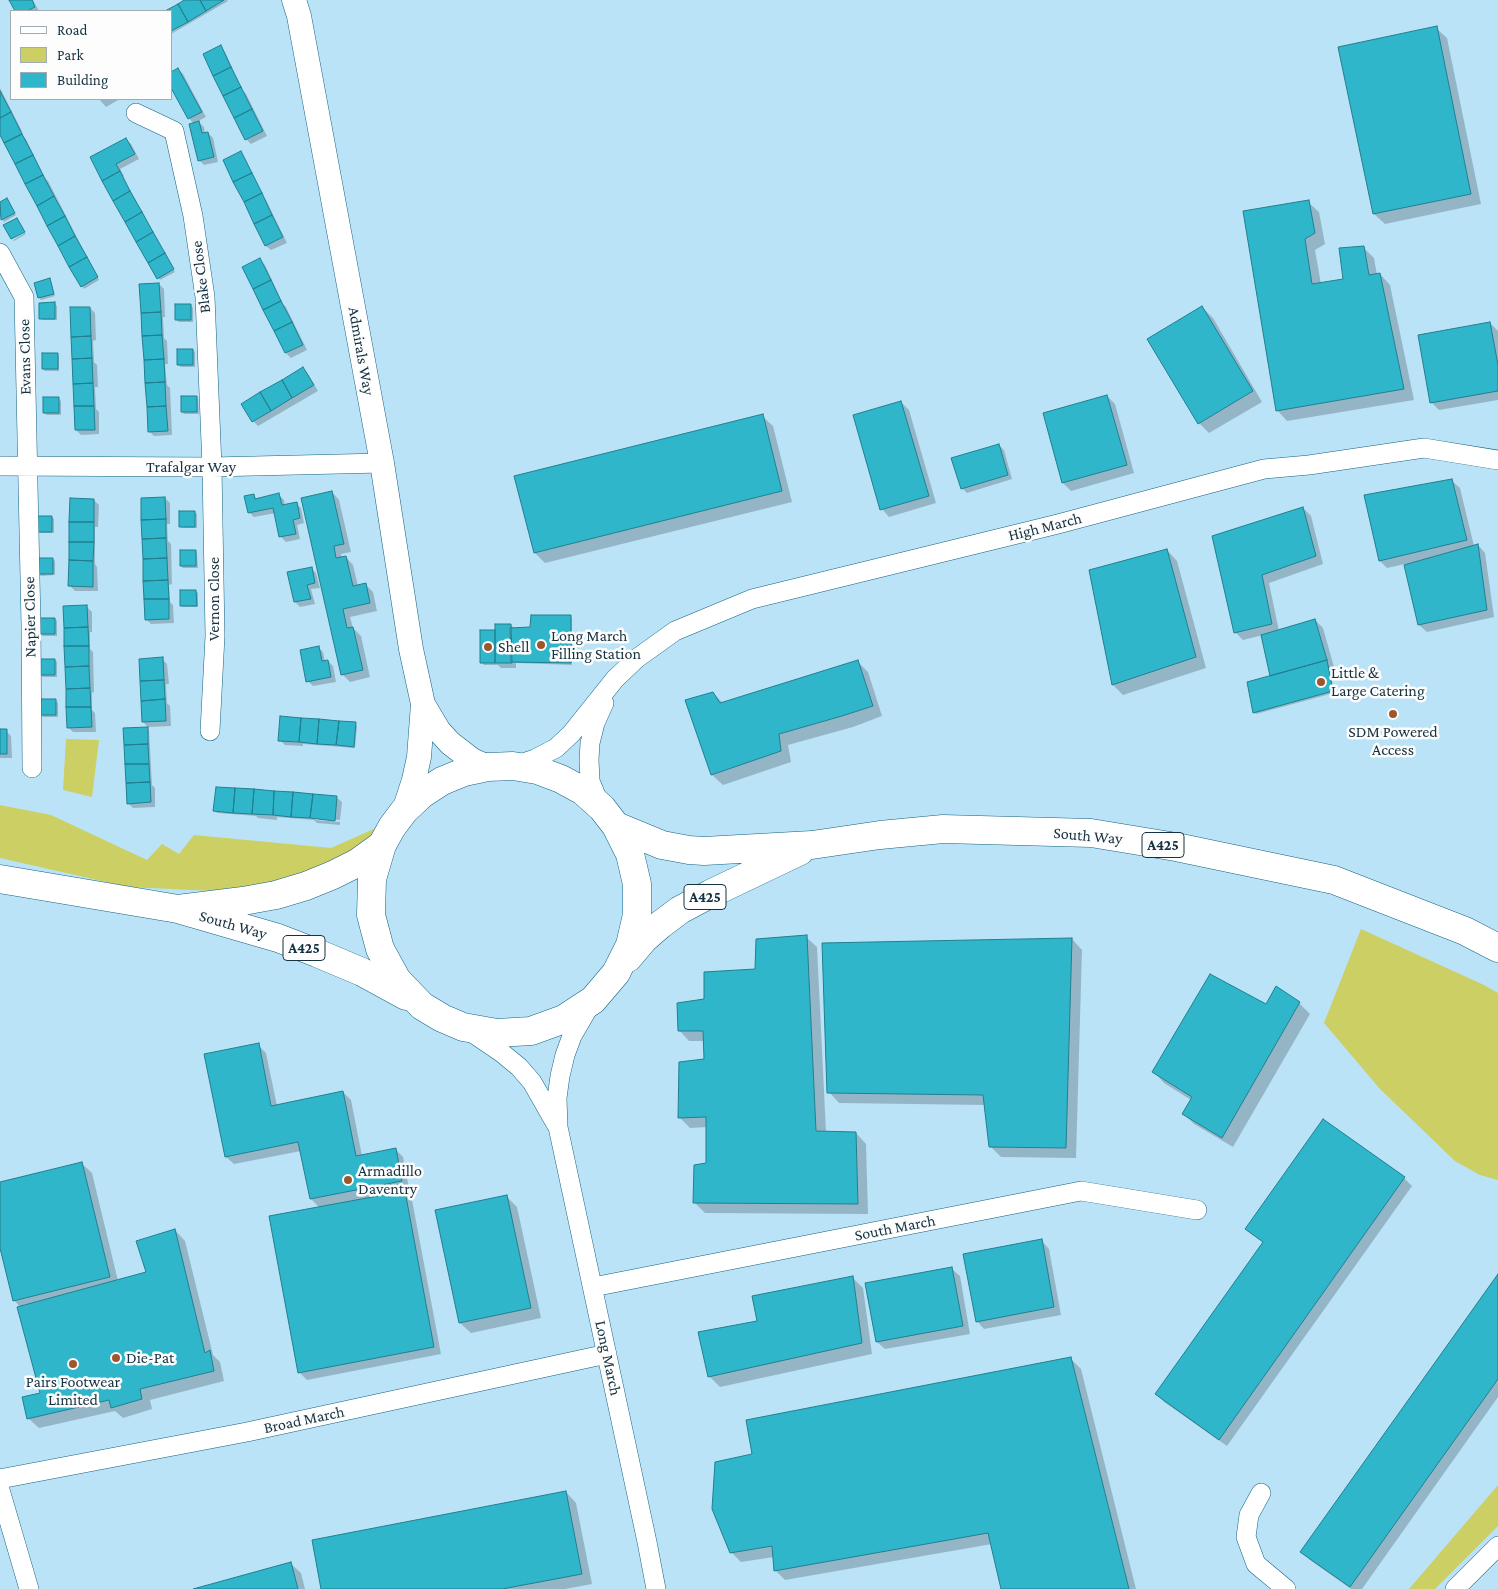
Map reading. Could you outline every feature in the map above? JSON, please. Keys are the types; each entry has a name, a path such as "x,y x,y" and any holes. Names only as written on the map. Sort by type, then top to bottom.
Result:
{"main road":[{"path":"500,767 537,770 561,779 583,792 609,817 630,854 637,884 637,915 630,945 616,973 592,1000 564,1019 531,1031 497,1033 463,1027 442,1018 422,1006 397,980 380,949 371,915 372,879 382,845 404,811 422,794 442,781 464,772 500,767"},
{"name":"South Way","path":"609,817 662,845 689,850 812,845 880,835 943,829 1091,833 1176,847 1334,880 1465,931 1498,948"},
{"name":"South Way","path":"178,909 243,901 276,895 306,886 349,867 382,845"},
{"name":"South Way","path":"616,973 644,939 680,910 812,845"},
{"name":"South Way","path":"0,879 178,909 278,938 362,972 422,1006"}],"street":[{"name":"Admirals Way","path":"299,5 382,463 411,649 423,704 419,757 404,811"},
{"name":"Blake Close","path":"136,113 174,131 193,216 205,297 212,467"},
{"name":"Evans Close","path":"0,253 24,297 28,466"},
{"name":"High March","path":"500,767 535,759 556,748 571,734 615,679 636,659 675,632 752,599 1058,524 1264,469 1309,465 1424,448 1498,460"},
{"name":"Trafalgar Way","path":"0,466 212,467 382,463"},
{"name":"Napier Close","path":"28,466 32,768"},
{"name":"Vernon Close","path":"210,731 215,636 212,467"},
{"name":"High March","path":"609,817 590,781 589,760 590,743 595,723 615,679"},
{"name":"Admirals Way","path":"423,704 438,730 450,743 472,760 500,767"},
{"name":"Long March","path":"592,1000 572,1036 565,1056 557,1098 558,1127 648,1542 656,1589"},
{"name":"Long March","path":"463,1027 502,1053 518,1067 532,1082 558,1127"},
{"name":"South March","path":"593,1288 1081,1191 1197,1210"},
{"name":"Broad March","path":"0,1479 247,1432 607,1354"},
{"path":"0,1490 29,1589"},
{"path":"1261,1493 1249,1515 1246,1537 1256,1564 1286,1589"},
{"path":"1455,1589 1498,1546"}],"green space":[{"path":"66,739 99,740 92,797 63,790"},
{"path":"0,805 51,815 147,860 162,844 179,854 194,835 331,848 376,828 373,841 335,868 235,892 128,887 0,858"},
{"path":"1361,929 1498,993 1498,1180 1480,1175 1455,1161 1380,1089 1324,1023"},
{"path":"1498,1485 1498,1526 1435,1589 1409,1589"}],"building":[{"path":"9,0 32,0 35,7 29,10 14,10"},
{"path":"184,0 200,0 206,11 188,22 178,4"},
{"path":"200,0 224,0 206,11"},
{"path":"178,4 188,22 172,30 172,10 167,10"},
{"path":"1437,26 1471,194 1373,214 1338,47"},
{"path":"221,45 231,67 213,76 203,54"},
{"path":"231,67 241,87 223,96 213,76"},
{"path":"178,68 202,112 188,119 172,90 172,71"},
{"path":"241,87 252,109 234,118 223,96"},
{"path":"0,91 11,112 0,118"},
{"path":"252,109 263,131 245,140 234,118"},
{"path":"11,112 22,134 4,143 0,135 0,118"},
{"path":"199,121 202,133 208,132 214,157 198,161 189,124"},
{"path":"22,134 33,155 15,164 4,143"},
{"path":"126,138 135,154 116,164 120,171 102,181 90,157"},
{"path":"241,151 252,173 233,182 223,160"},
{"path":"33,155 43,175 25,184 15,164"},
{"path":"120,171 130,191 113,201 102,181"},
{"path":"252,173 262,193 244,202 233,182"},
{"path":"43,175 54,196 37,206 25,184"},
{"path":"130,191 142,212 125,222 113,201"},
{"path":"262,193 272,215 254,224 244,202"},
{"path":"54,196 65,216 47,226 37,206"},
{"path":"7,198 15,213 1,220 0,202"},
{"path":"1309,200 1315,233 1305,239 1312,284 1343,279 1339,248 1364,246 1369,275 1380,273 1404,389 1276,411 1243,211"},
{"path":"142,212 153,232 136,242 125,222"},
{"path":"272,215 283,237 265,246 254,224"},
{"path":"65,216 75,236 58,246 47,226"},
{"path":"17,218 25,232 11,239 3,225"},
{"path":"153,232 165,253 148,263 136,242"},
{"path":"75,236 87,257 69,267 58,246"},
{"path":"165,253 174,269 157,279 148,263"},
{"path":"87,257 98,277 81,287 69,267"},
{"path":"260,258 271,280 253,289 242,267"},
{"path":"50,278 54,294 38,298 34,283"},
{"path":"271,280 281,301 263,310 253,289"},
{"path":"159,283 161,312 141,313 139,284"},
{"path":"281,301 292,322 274,331 263,310"},
{"path":"55,302 55,319 39,319 39,303"},
{"path":"175,304 191,304 191,320 175,320"},
{"path":"1202,306 1253,391 1198,424 1147,339"},
{"path":"70,307 90,307 91,336 71,337"},
{"path":"161,312 162,335 142,336 141,313"},
{"path":"292,322 303,345 285,353 274,331"},
{"path":"1490,322 1498,365 1498,391 1430,403 1418,335"},
{"path":"162,335 164,359 144,360 142,336"},
{"path":"91,336 92,358 72,359 71,337"},
{"path":"177,349 193,349 193,365 177,365"},
{"path":"42,353 58,353 58,369 42,369"},
{"path":"92,358 93,383 73,384 72,359"},
{"path":"164,359 165,382 145,383 144,360"},
{"path":"303,367 314,385 292,398 282,380"},
{"path":"282,380 292,398 271,411 260,392"},
{"path":"165,382 166,406 147,407 145,383"},
{"path":"93,383 94,406 74,406 73,384"},
{"path":"260,392 271,411 252,422 241,404"},
{"path":"1107,395 1127,465 1062,483 1043,413"},
{"path":"181,396 197,396 197,412 181,412"},
{"path":"43,397 59,397 59,413 43,413"},
{"path":"901,401 929,496 880,510 853,415"},
{"path":"74,406 94,406 95,430 75,430"},
{"path":"166,406 168,431 148,432 147,407"},
{"path":"763,414 782,491 534,553 514,476"},
{"path":"999,444 1008,475 961,489 951,458"},
{"path":"1452,479 1467,540 1379,561 1364,495"},
{"path":"332,491 344,544 334,546 336,558 346,556 353,586 366,583 370,603 343,609 347,628 353,627 363,670 341,675 301,498"},
{"path":"279,493 282,505 297,502 300,518 293,520 296,534 279,537 273,508 248,513 244,496 254,494 255,499"},
{"path":"165,497 166,519 141,520 141,498"},
{"path":"70,498 94,499 94,522 69,522"},
{"path":"1303,507 1316,556 1262,575 1272,624 1234,633 1212,536"},
{"path":"179,511 195,511 195,527 179,527"},
{"path":"36,516 52,516 52,532 36,532"},
{"path":"166,519 166,538 142,539 141,520"},
{"path":"69,522 94,522 94,542 69,542"},
{"path":"166,538 167,558 143,559 142,539"},
{"path":"69,542 94,542 93,561 69,560"},
{"path":"1478,544 1487,610 1418,625 1404,565"},
{"path":"1167,549 1196,657 1112,685 1089,570"},
{"path":"180,550 196,550 196,566 180,566"},
{"path":"37,558 53,558 53,574 37,574"},
{"path":"167,558 168,580 143,581 143,559"},
{"path":"69,560 93,561 93,587 68,586"},
{"path":"312,567 315,583 307,585 311,599 294,602 287,572"},
{"path":"168,580 169,599 144,599 143,581"},
{"path":"180,590 196,590 197,606 180,606"},
{"path":"144,599 169,599 169,619 145,620"},
{"path":"87,605 88,627 64,628 63,606"},
{"name":"Long March Filling Station","path":"531,615 571,615 571,663 511,662 510,628 530,627"},
{"path":"39,618 55,618 55,634 39,634"},
{"path":"1315,619 1327,660 1270,676 1261,635"},
{"name":"Shell","path":"495,624 511,624 512,663 495,663"},
{"path":"88,627 89,646 64,646 64,628"},
{"name":"Shell","path":"480,630 495,630 495,663 480,663"},
{"path":"64,646 89,646 89,666 65,667"},
{"path":"319,646 322,661 328,660 331,677 306,682 300,650"},
{"path":"163,657 164,680 140,681 139,659"},
{"path":"39,659 55,659 55,675 39,675"},
{"path":"858,660 873,706 779,734 781,751 711,775 685,700 713,692 720,703"},
{"path":"1327,660 1333,691 1253,713 1247,682"},
{"path":"89,666 90,688 66,689 65,667"},
{"path":"164,680 165,699 141,701 140,681"},
{"path":"90,688 91,707 66,707 66,689"},
{"path":"40,699 56,699 56,715 40,715"},
{"path":"165,699 166,721 142,722 141,701"},
{"path":"66,707 91,707 92,727 67,728"},
{"path":"280,716 301,718 299,742 278,741"},
{"path":"301,718 319,719 317,744 299,742"},
{"path":"319,719 339,721 336,745 317,744"},
{"path":"339,721 356,722 354,747 336,745"},
{"path":"148,727 148,744 124,745 123,728"},
{"path":"0,729 7,729 7,754 0,754"},
{"path":"148,744 149,764 125,764 124,745"},
{"path":"125,764 149,764 150,782 126,783"},
{"path":"150,782 151,802 127,804 126,783"},
{"path":"216,787 235,788 233,813 213,811"},
{"path":"235,788 254,789 252,814 233,813"},
{"path":"254,789 274,791 273,815 252,814"},
{"path":"274,791 293,792 291,817 273,815"},
{"path":"293,792 313,794 310,818 291,817"},
{"path":"313,794 337,796 335,821 310,818"},
{"path":"807,935 816,1131 856,1132 858,1204 693,1203 694,1165 706,1163 706,1117 678,1118 679,1062 704,1059 703,1031 678,1031 677,1003 704,999 704,972 755,969 756,939"},
{"path":"1072,938 1066,1148 989,1147 983,1095 827,1093 822,943"},
{"path":"1210,974 1266,1004 1276,986 1300,1002 1222,1138 1182,1114 1192,1097 1152,1072"},
{"path":"259,1043 271,1106 343,1091 356,1156 396,1148 402,1181 310,1199 298,1142 225,1157 204,1054"},
{"path":"1323,1119 1405,1177 1219,1440 1155,1394 1263,1242 1245,1229"},
{"path":"82,1162 110,1277 13,1301 0,1248 0,1182"},
{"path":"405,1191 434,1347 298,1373 269,1216"},
{"path":"507,1195 531,1308 459,1323 435,1210"},
{"path":"175,1229 205,1353 210,1350 214,1371 140,1389 142,1399 111,1408 109,1400 27,1419 22,1397 40,1393 17,1307 146,1272 136,1241"},
{"path":"1042,1239 1054,1307 976,1322 963,1254"},
{"path":"952,1267 963,1326 876,1342 865,1283"},
{"path":"1498,1274 1498,1379 1350,1587 1300,1552"},
{"path":"853,1276 862,1343 708,1377 698,1332 757,1321 752,1296"},
{"path":"1071,1357 1129,1589 1001,1589 988,1533 774,1571 772,1546 730,1553 712,1509 715,1462 752,1454 746,1420"},
{"path":"566,1491 582,1574 502,1589 321,1589 312,1540"},
{"path":"291,1562 298,1589 193,1589"}],"place":[{"name":"Long March Filling Station","path":"541,645"},
{"name":"Shell","path":"488,647"},
{"name":"Little & Large Catering","path":"1321,682"},
{"name":"SDM Powered Access","path":"1393,714"},
{"name":"Armadillo Daventry","path":"348,1180"},
{"name":"Die-Pat","path":"116,1358"},
{"name":"Pairs Footwear Limited","path":"73,1364"}]}
